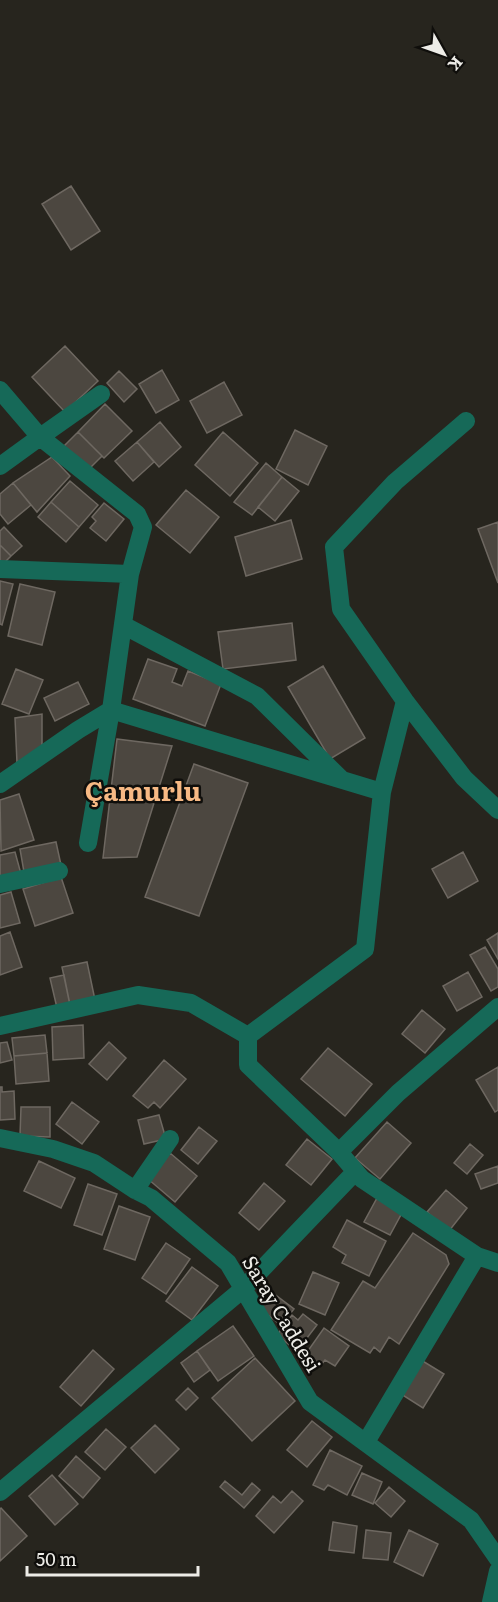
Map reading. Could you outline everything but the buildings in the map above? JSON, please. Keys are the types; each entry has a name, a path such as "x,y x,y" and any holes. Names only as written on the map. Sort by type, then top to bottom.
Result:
{"street":[{"path":"0,390 40,437 137,514 142,527 129,574 111,710 88,843"},
{"path":"0,466 101,394"},
{"path":"466,422 395,482 334,547 341,609 405,701 464,778 498,810"},
{"path":"0,569 129,574"},
{"path":"123,625 257,696 341,779"},
{"path":"248,1036 365,949 382,792 405,701"},
{"path":"0,784 111,710 382,792"},
{"path":"0,884 59,871"},
{"path":"1,1022 138,995 191,1003 248,1036"},
{"path":"339,1152 398,1093 498,1007"},
{"path":"248,1036 248,1065 339,1152 362,1179 477,1256 498,1263"},
{"name":"Saray Caddesi","path":"0,1138 53,1149 94,1163 151,1198 228,1263 310,1402 471,1520 496,1553"},
{"path":"135,1190 170,1139"},
{"path":"0,1492 243,1289 355,1172"},
{"path":"366,1442 477,1256"},
{"path":"491,1602 498,1571"}],"district":[{"name":"Çamurlu","path":"143,789"}]}
